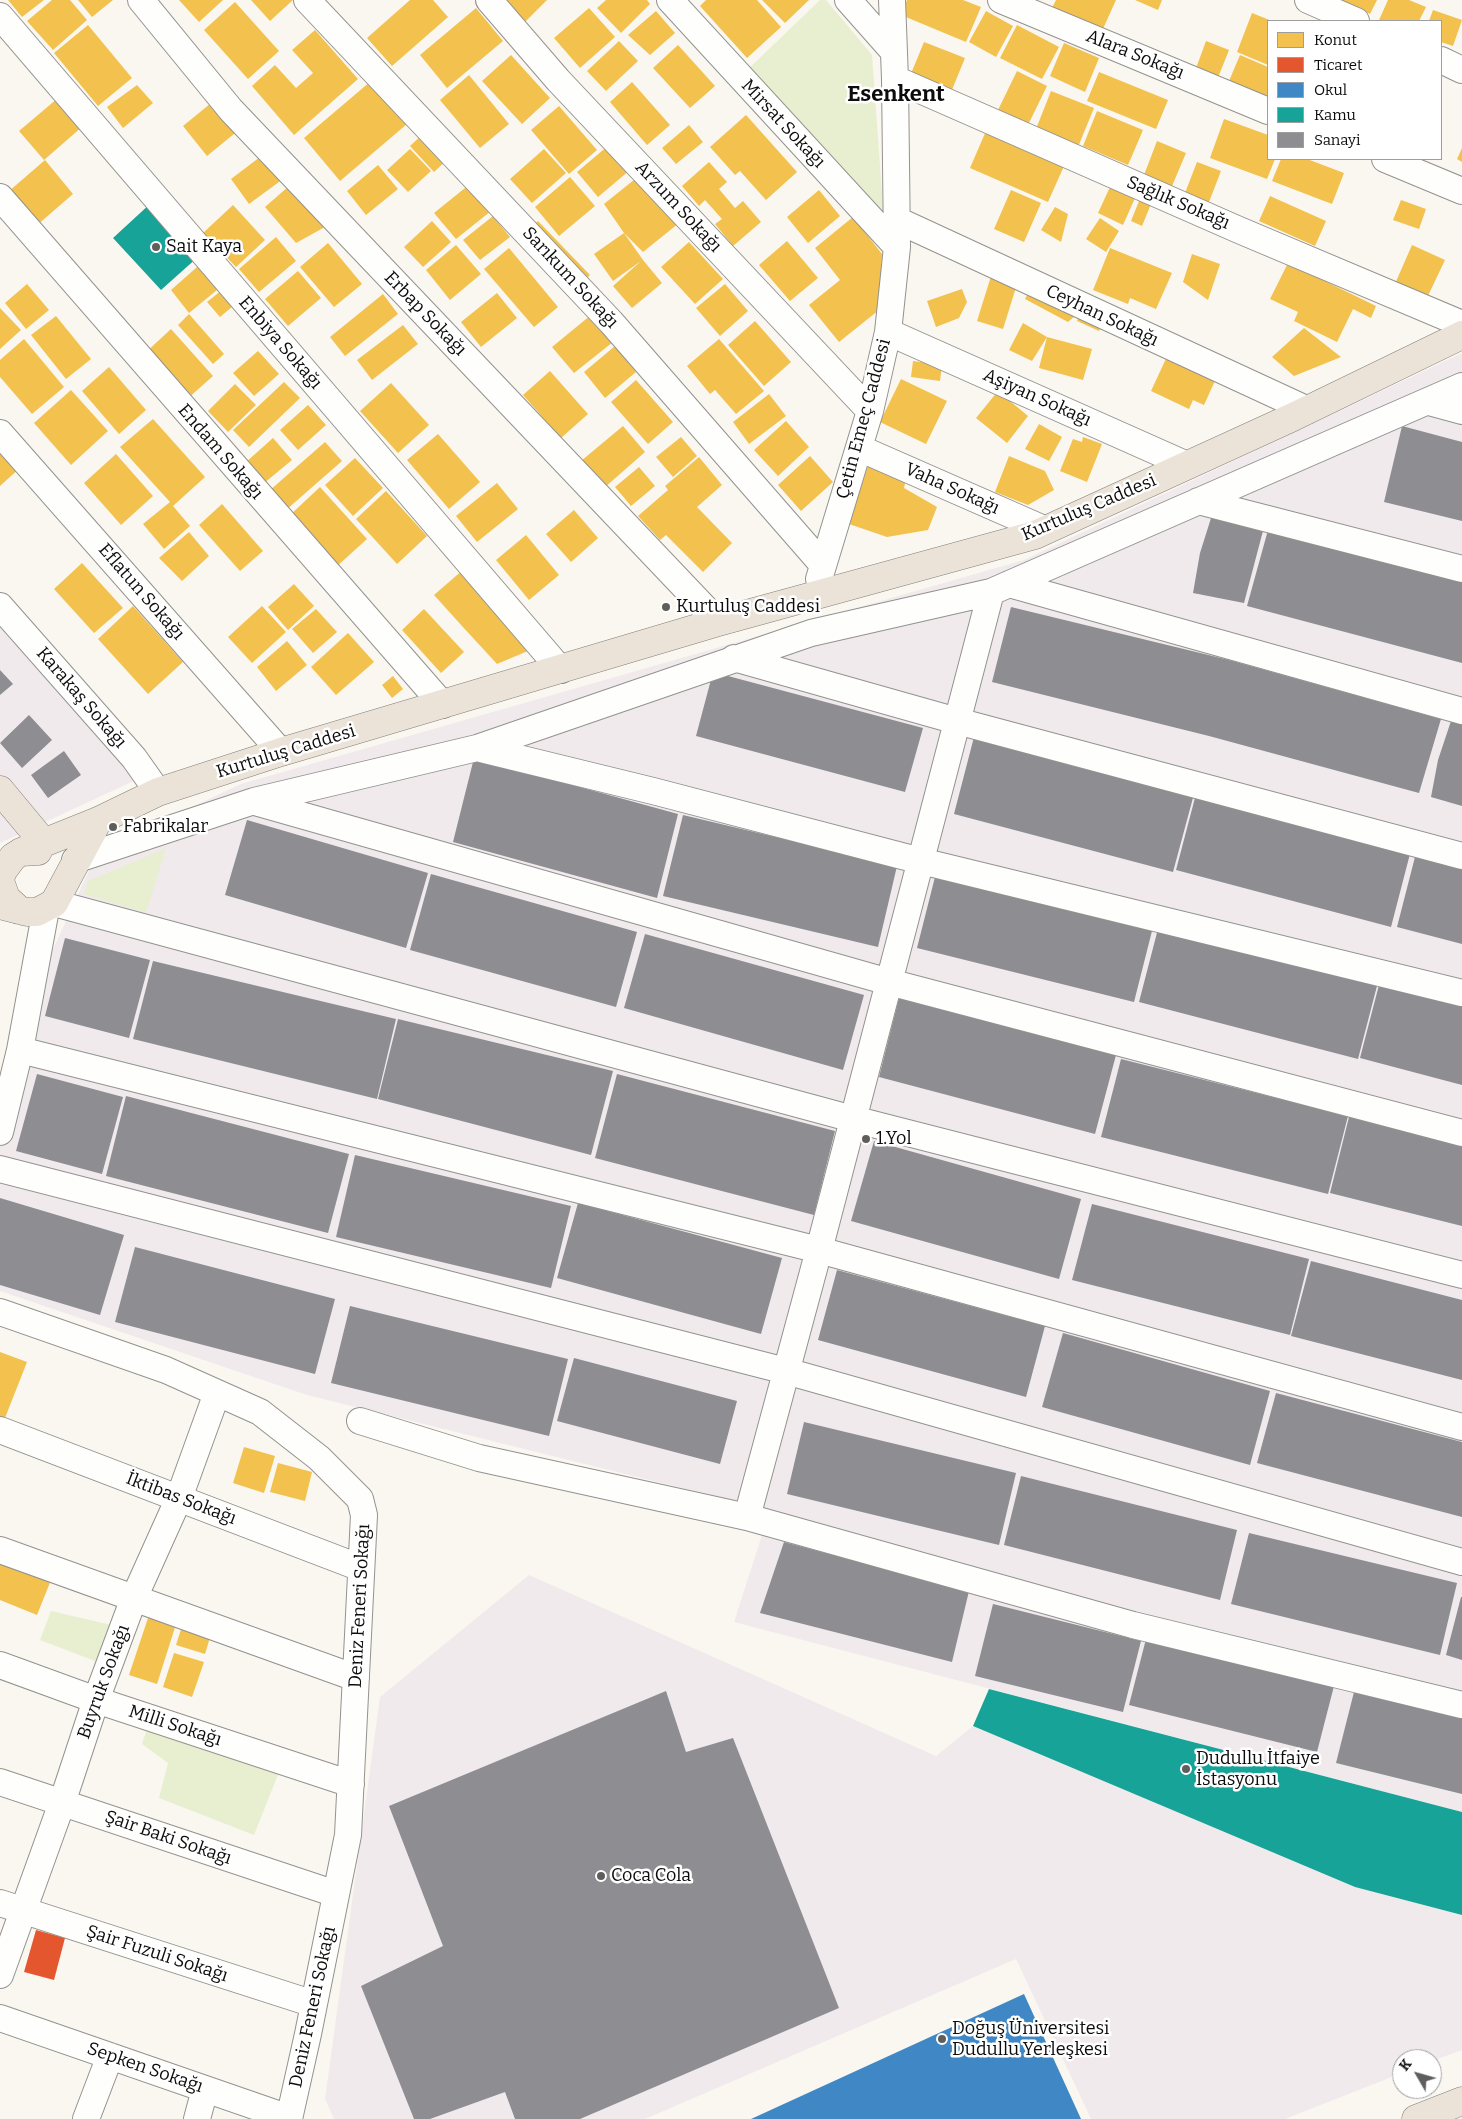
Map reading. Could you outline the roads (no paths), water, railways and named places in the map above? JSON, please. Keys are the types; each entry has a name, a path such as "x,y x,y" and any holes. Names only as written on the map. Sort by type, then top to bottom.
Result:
{"main road":[{"name":"Kurtuluş Caddesi","path":"20,854 98,821 158,792 281,752 718,622 1035,535 1308,410 1462,335"},
{"path":"0,790 20,854"},
{"path":"54,899 60,869 48,855 40,851 20,854 2,872 0,881 10,907 37,912 54,899 98,821"},
{"path":"1416,2119 1462,2101"}],"street":[{"name":"Erbap Sokağı","path":"141,0 231,110 718,622"},
{"name":"Sarıkum Sokağı","path":"307,0 611,322 823,565"},
{"name":"Arzum Sokağı","path":"489,0 558,80 870,411"},
{"name":"Mirsat Sokağı","path":"670,0 897,247"},
{"path":"848,0 894,52"},
{"name":"Çetin Emeç Caddesi","path":"814,595 870,411 888,332 897,247 892,0"},
{"name":"Alara Sokağı","path":"1001,0 1267,111"},
{"path":"1308,0 1354,20"},
{"name":"Enbiya Sokağı","path":"0,16 561,670"},
{"path":"1442,60 1462,70"},
{"name":"Sağlık Sokağı","path":"895,79 1239,230 1462,324"},
{"path":"1387,160 1462,191"},
{"name":"Endam Sokağı","path":"0,197 442,705"},
{"name":"Ceyhan Sokağı","path":"897,220 1308,410"},
{"name":"Aşiyan Sokağı","path":"888,332 1187,465"},
{"path":"75,860 254,801 477,748 811,633 1000,588 1385,418 1429,402 1462,386"},
{"path":"1429,402 1462,411"},
{"name":"Eflatun Sokağı","path":"0,433 281,752"},
{"name":"Vaha Sokağı","path":"859,448 1046,530"},
{"path":"1198,501 1462,570"},
{"path":"1000,588 1462,711"},
{"path":"747,1517 819,1250 957,721 1000,588"},
{"name":"Karakaş Sokağı","path":"0,606 134,758 158,792"},
{"path":"734,658 957,721 1462,856"},
{"path":"477,748 653,791 920,861 1462,993"},
{"path":"254,801 889,982 1462,1133"},
{"path":"0,1132 54,899 853,1119 1462,1275"},
{"path":"20,1050 819,1250 1462,1427"},
{"path":"0,1169 786,1371 1462,1562"},
{"name":"Deniz Feneri Sokağı","path":"0,1312 166,1370 260,1412 319,1458 360,1499 364,1515 348,1835 289,2118"},
{"name":"Buyruk Sokağı","path":"0,1975 12,1907 62,1803 96,1700 134,1598 179,1498 217,1393"},
{"path":"360,1421 479,1458 747,1517 1134,1625 1462,1705"},
{"name":"İktibas Sokağı","path":"0,1430 362,1568"},
{"path":"0,1550 356,1678"},
{"name":"Milli Sokağı","path":"0,1664 96,1700 351,1784"},
{"name":"Şair Baki Sokağı","path":"0,1782 336,1894"},
{"name":"Şair Fuzuli Sokağı","path":"12,1907 314,2004"},
{"name":"Sepken Sokağı","path":"0,2018 289,2118"},
{"path":"86,2119 110,2056"},
{"path":"197,2119 205,2089"}],"place":[{"name":"Sait Kaya","path":"156,247"},
{"name":"Kurtuluş Caddesi","path":"666,607"},
{"name":"Fabrikalar","path":"113,827"},
{"name":"1.Yol","path":"866,1139"},
{"name":"Dudullu İtfaiye İstasyonu","path":"1186,1769"},
{"name":"Coca Cola","path":"601,1876"},
{"name":"Doğuş Üniversitesi Dudullu Yerleşkesi","path":"942,2039"}],"district":[{"name":"Esenkent","path":"896,95"}]}
